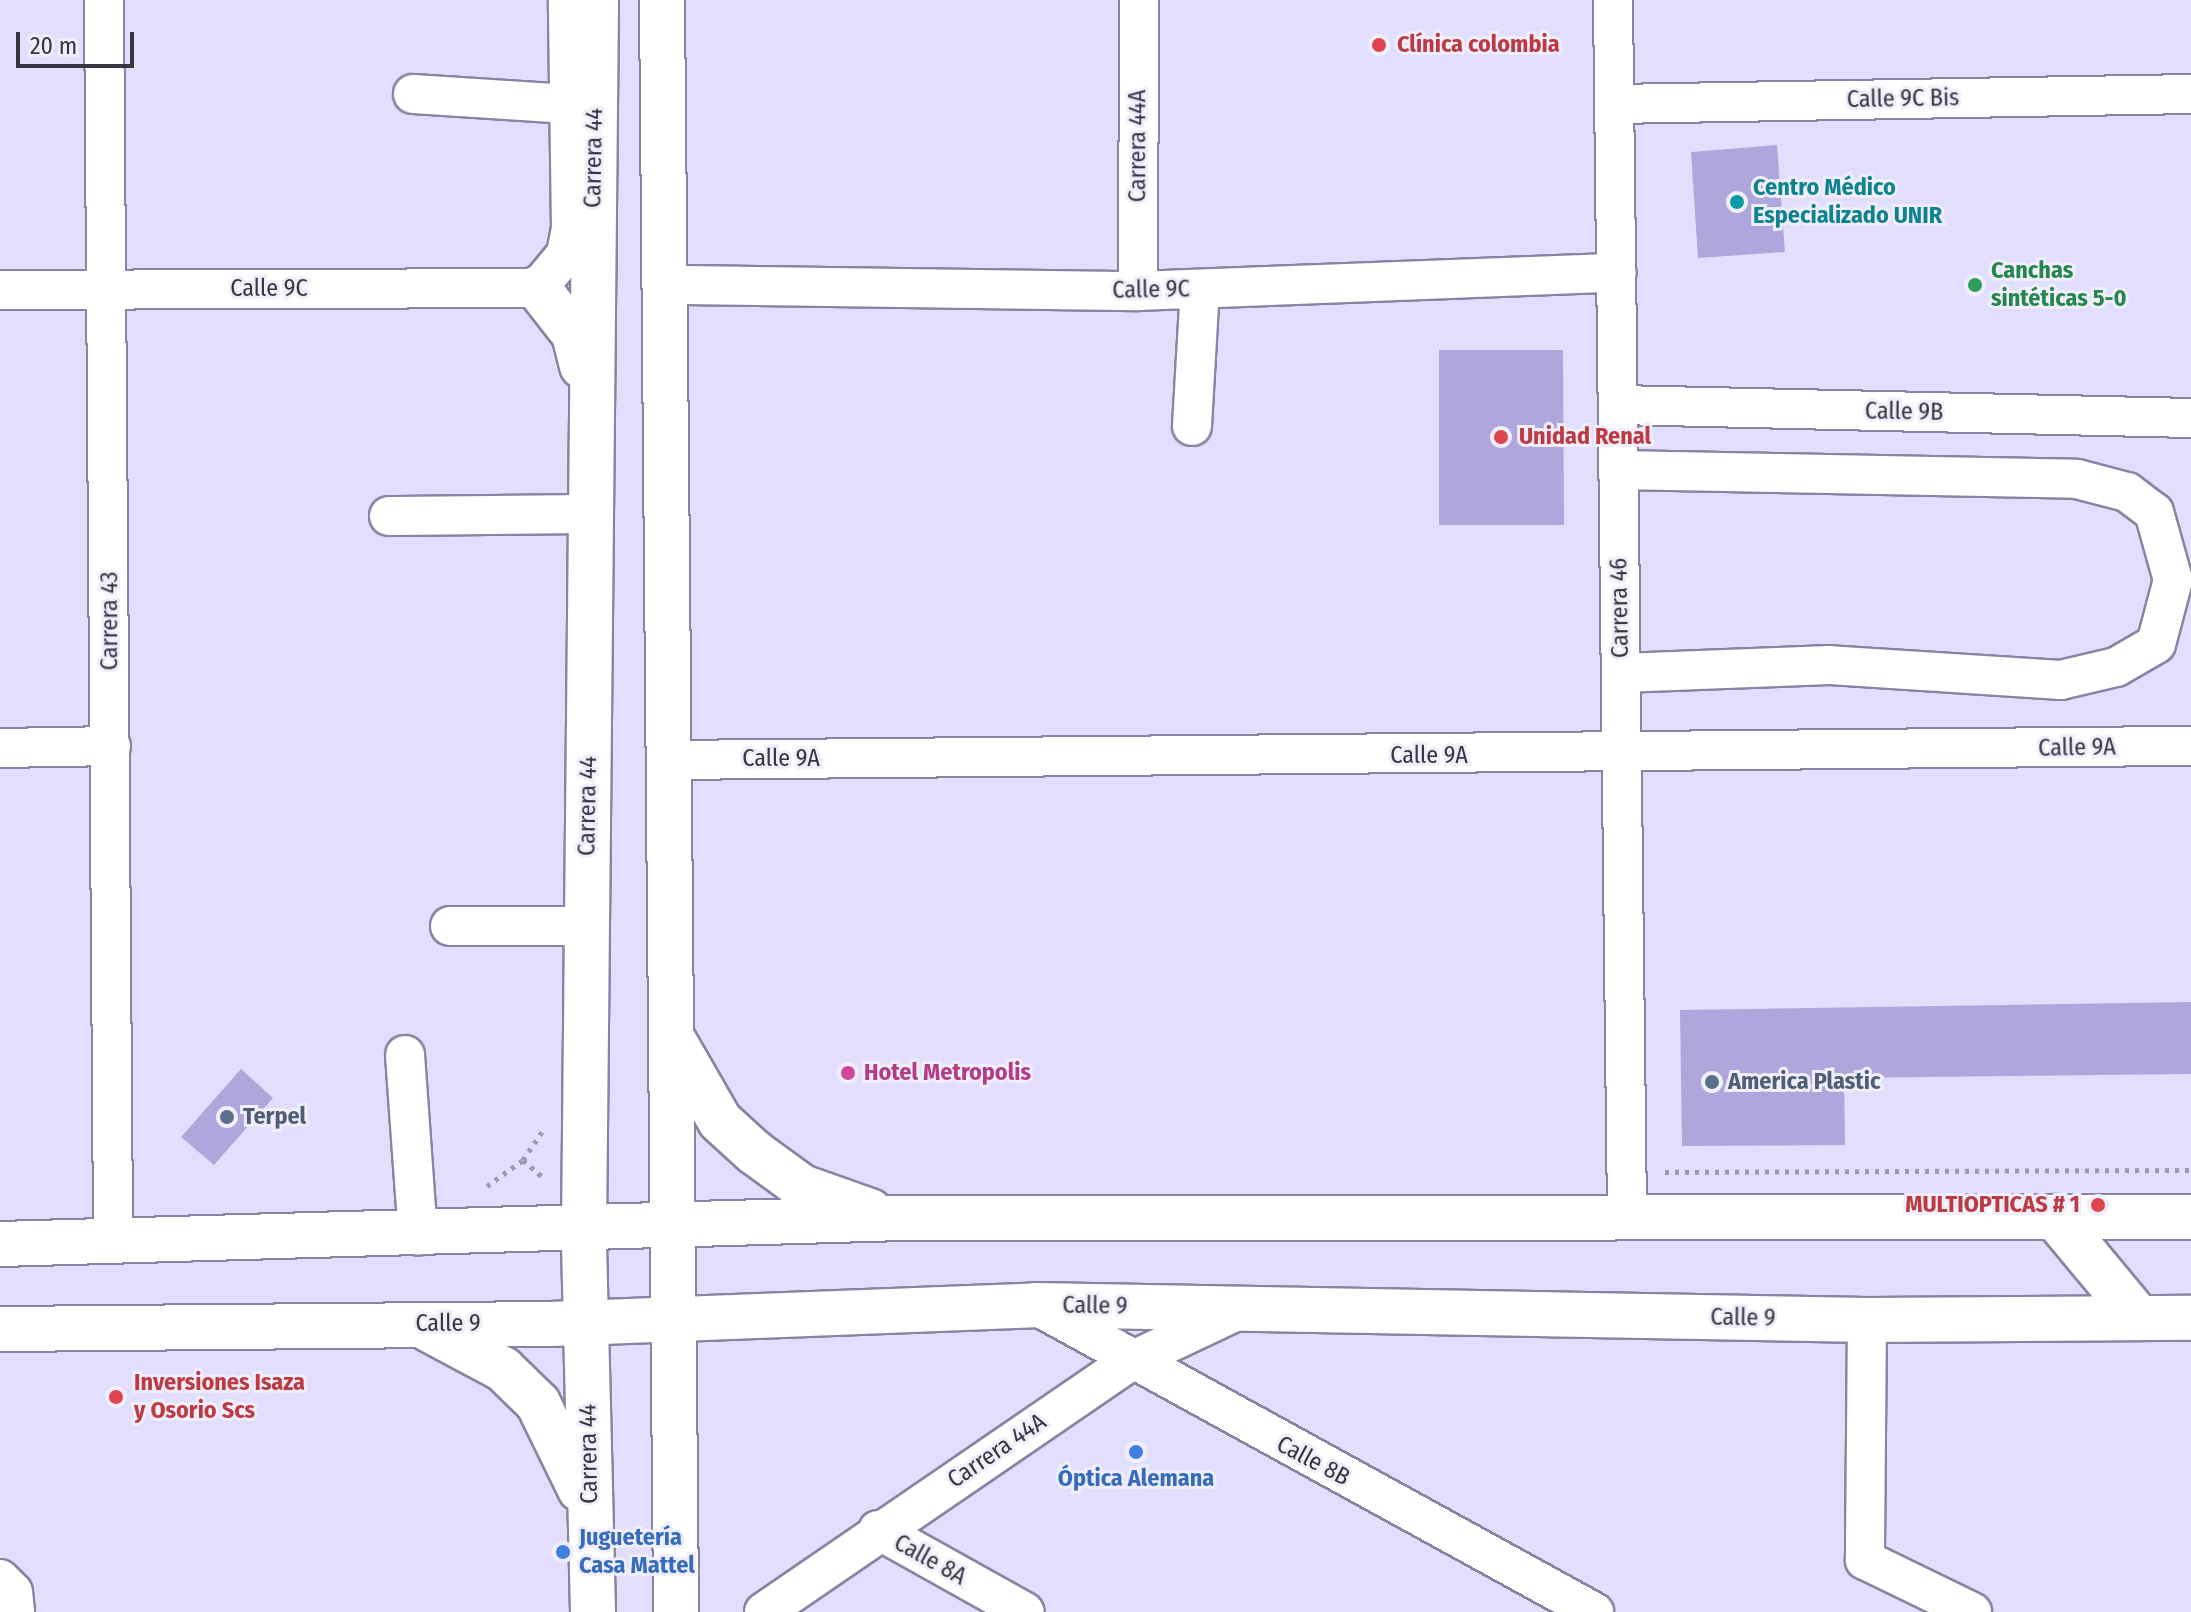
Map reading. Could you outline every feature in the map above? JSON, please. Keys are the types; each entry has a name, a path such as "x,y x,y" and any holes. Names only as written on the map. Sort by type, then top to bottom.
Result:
{"main road":[{"name":"Carrera 44","path":"593,1612 584,1232 596,0"},
{"path":"662,0 674,295"},
{"path":"676,1612 669,1229 666,457 684,0"},
{"path":"538,288 574,334 586,380 592,507"},
{"path":"669,1029 690,1078 754,1152 802,1187 904,1218"},
{"path":"2055,1217 2139,1318"},
{"path":"0,1244 584,1232 904,1218 2191,1217"},
{"name":"Calle 9","path":"0,1329 587,1322 1035,1305 1867,1320 2191,1318"},
{"path":"414,1324 503,1369 538,1403 565,1445 591,1540"}],"street":[{"name":"Carrera 43","path":"104,0 113,1242"},
{"name":"Carrera 44","path":"538,288 566,254 571,229 568,0"},
{"name":"Carrera 44A","path":"1138,291 1139,0"},
{"name":"Carrera 46","path":"1613,0 1627,1217"},
{"path":"413,94 569,104"},
{"name":"Calle 9C Bis","path":"1614,104 2191,94"},
{"name":"Calle 9C","path":"674,295 1138,291 1617,273"},
{"name":"Calle 9C","path":"0,290 538,288"},
{"path":"1192,426 1200,289"},
{"name":"Calle 9B","path":"1618,405 2191,418"},
{"path":"1619,470 2077,479 2127,492 2154,512 2173,580 2156,644 2116,667 2061,680 1830,665 1621,673"},
{"path":"389,516 592,507"},
{"path":"0,748 111,746"},
{"name":"Calle 9A","path":"666,760 1621,755 2191,746"},
{"path":"450,926 587,926"},
{"path":"405,1055 418,1236"},
{"name":"Calle 8B","path":"1035,1305 1129,1362 1594,1612"},
{"name":"Carrera 44A","path":"764,1612 878,1530 1129,1362 1241,1309"},
{"path":"1867,1320 1865,1560 1972,1612"},
{"name":"Calle 8A","path":"878,1530 1025,1612"},
{"path":"0,1579 13,1592 15,1612"}],"path":[{"path":"482,1188 523,1160 548,1116"},
{"path":"523,1160 551,1183"}],"building":[{"name":"Centro Médico Especializado UNIR","path":"1777,145 1785,252 1698,258 1691,152"},
{"name":"Unidad Renal","path":"1439,350 1563,350 1564,525 1439,525"},
{"path":"2191,1002 2191,1074 1844,1078 1845,1145 1682,1146 1680,1010"},
{"name":"Terpel","path":"241,1069 273,1098 214,1165 181,1137"}],"place":[{"name":"Clínica colombia","path":"1379,45"},
{"name":"Centro Médico Especializado UNIR","path":"1737,202"},
{"name":"Canchas sintéticas 5-0","path":"1975,285"},
{"name":"Unidad Renal","path":"1501,437"},
{"name":"Hotel Metropolis","path":"848,1073"},
{"name":"America Plastic","path":"1712,1082"},
{"name":"Terpel","path":"227,1117"},
{"name":"MULTIOPTICAS # 1","path":"2098,1205"},
{"name":"Inversiones Isaza y Osorio Scs","path":"116,1397"},
{"name":"Óptica Alemana","path":"1136,1452"},
{"name":"Juguetería Casa Mattel","path":"563,1552"}]}
